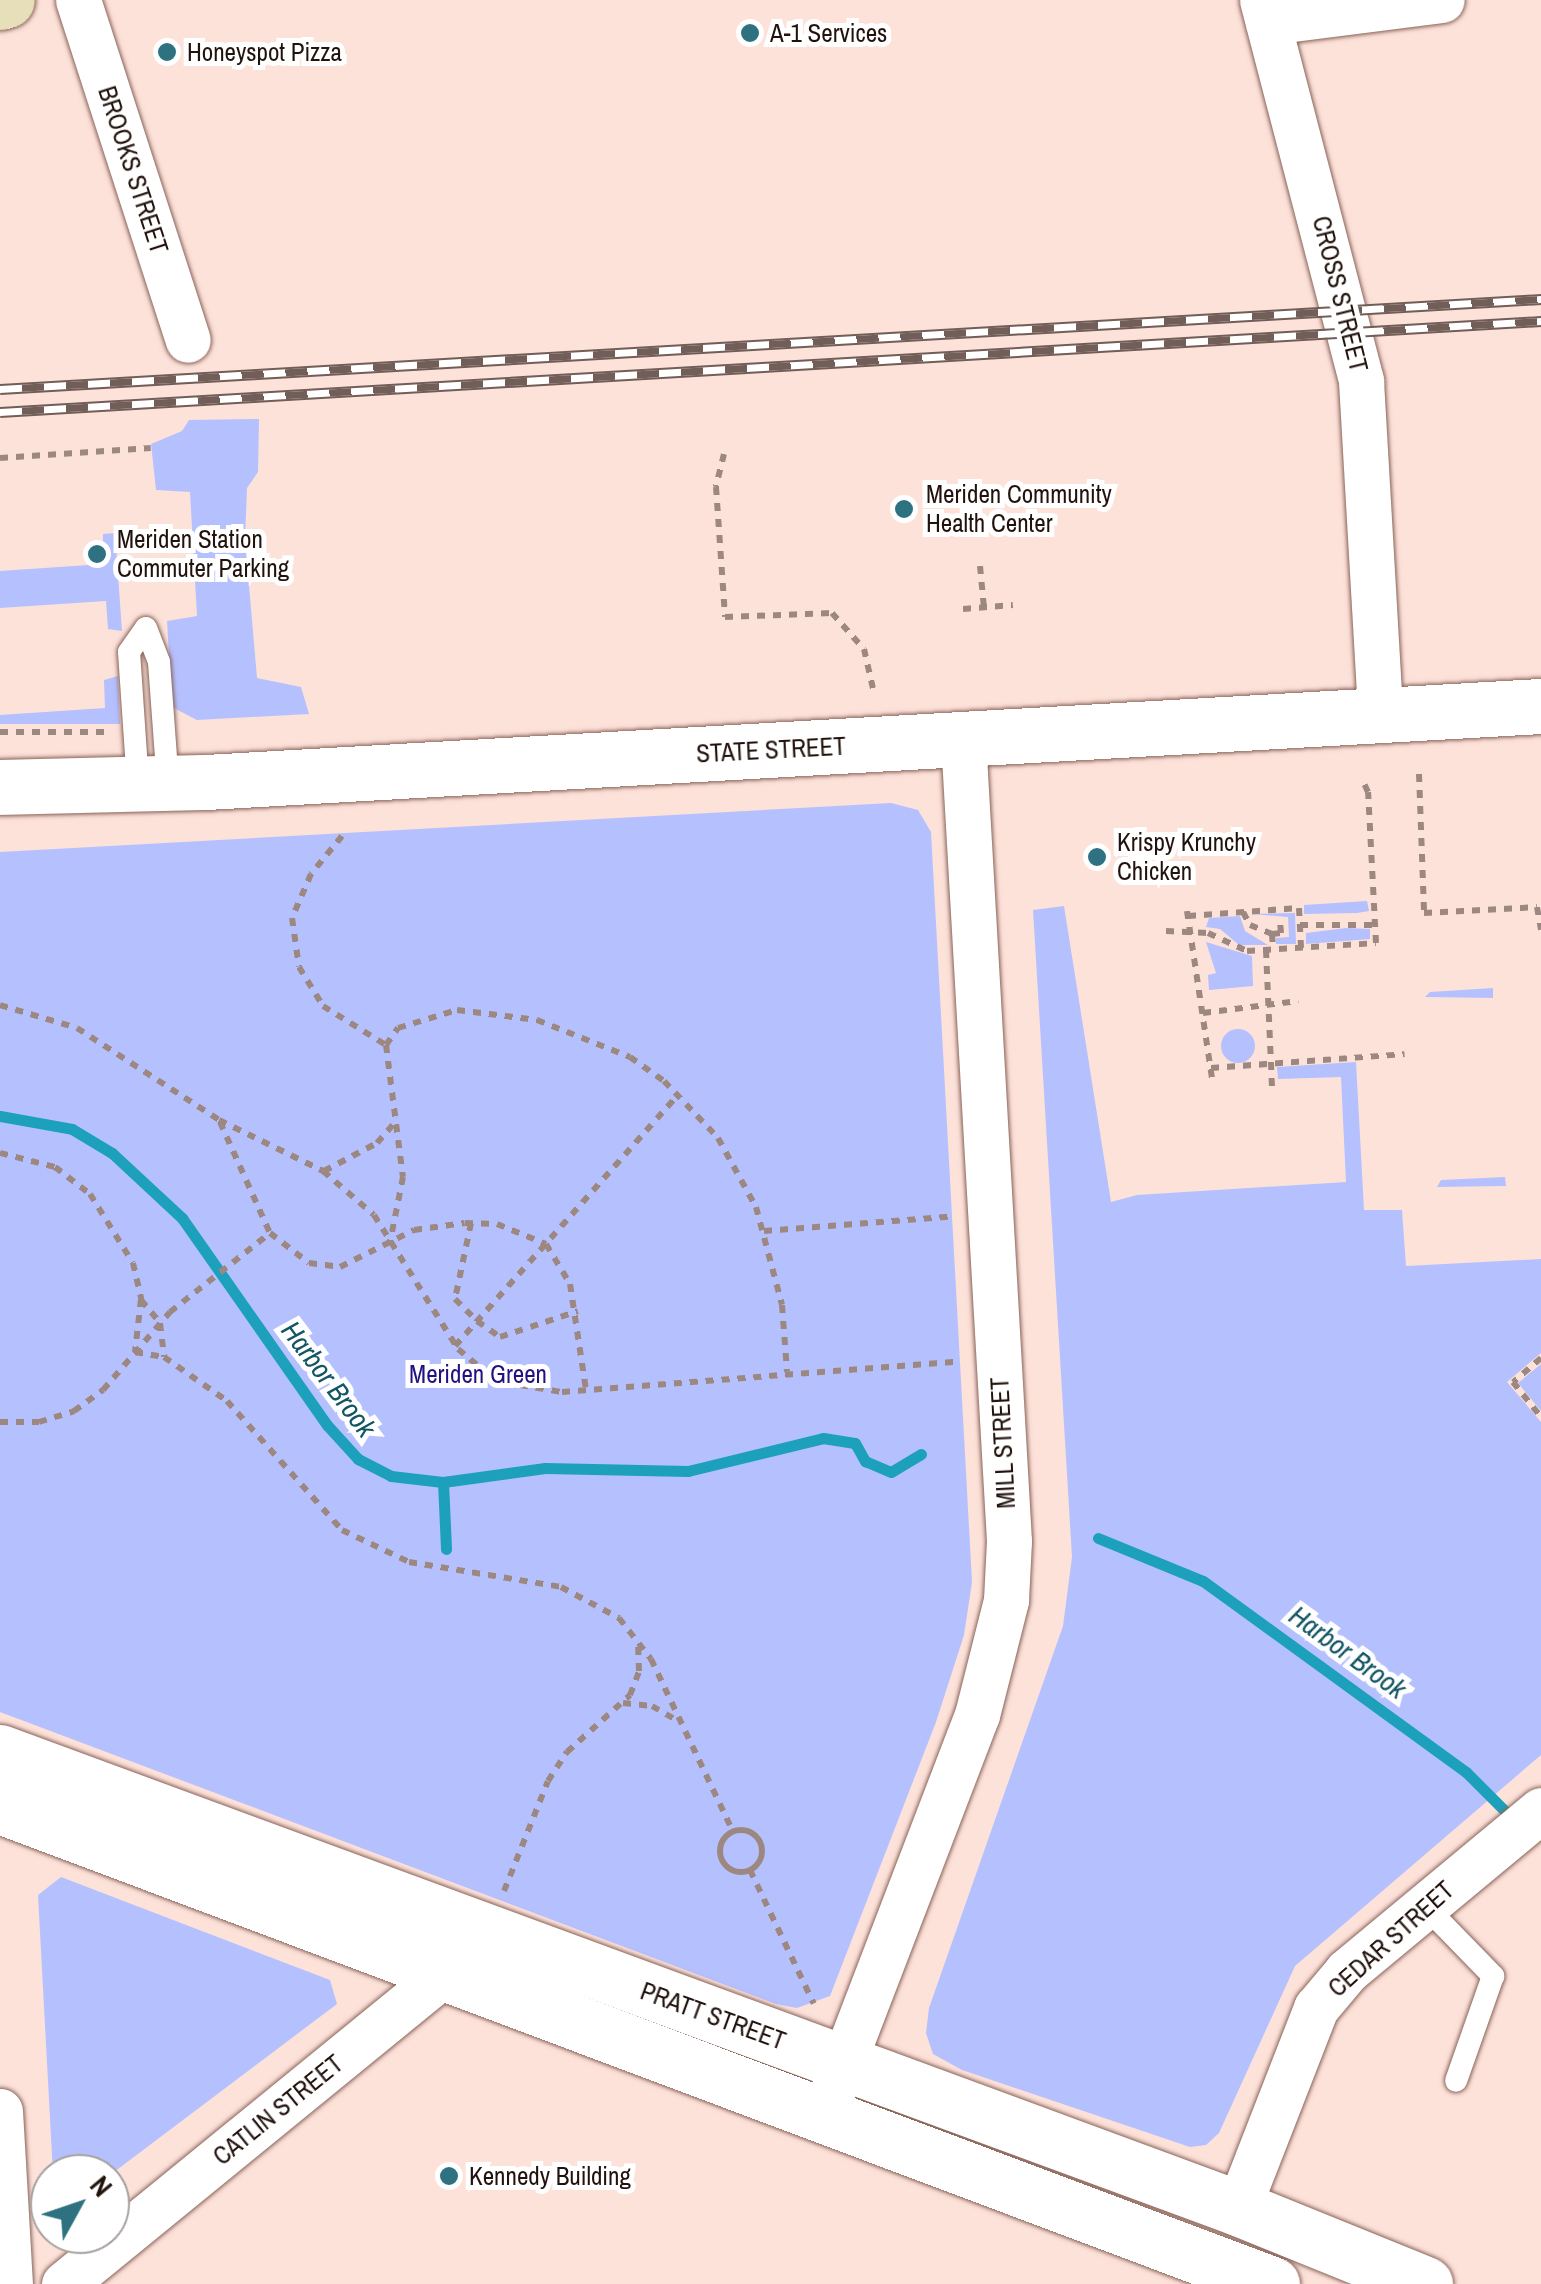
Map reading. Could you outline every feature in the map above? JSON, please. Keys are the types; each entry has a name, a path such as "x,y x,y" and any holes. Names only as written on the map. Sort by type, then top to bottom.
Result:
{"street":[{"name":"BROOKS STREET","path":"78,0 188,340"},
{"path":"1265,11 1442,0"},
{"name":"CROSS STREET","path":"1265,11 1362,381 1380,715"},
{"name":"STATE STREET","path":"0,787 153,784 1541,706"},
{"name":"MILL STREET","path":"824,2115 977,1716 1006,1600 1009,1541 963,739"},
{"name":"PRATT STREET","path":"0,1752 497,1916 843,2064 1238,2208 1425,2284"},
{"path":"0,1806 824,2115 1241,2278 1238,2208"},
{"name":"CEDAR STREET","path":"1238,2208 1316,2008 1347,1971 1541,1810"},
{"name":"CATLIN STREET","path":"64,2284 445,1973 497,1916"},
{"path":"0,2116 10,2284"}],"lane":[{"path":"146,628 158,662 153,784 129,652 146,628"},
{"path":"1425,1906 1493,1976 1456,2081"}],"path":[{"path":"0,458 151,448"},
{"path":"724,454 716,487 725,617 809,609 832,614 864,649 874,693"},
{"path":"980,566 984,608"},
{"path":"962,610 1013,605"},
{"path":"0,732 106,732"},
{"path":"1418,774 1424,913 1538,907 1541,930"},
{"path":"1166,931 1191,932 1247,952 1376,942 1368,792 1362,778"},
{"path":"342,836 296,898 292,941 322,1006 386,1046"},
{"path":"1214,1084 1188,914 1299,908 1301,948"},
{"path":"1243,912 1250,925 1272,934 1280,933 1280,921"},
{"path":"1300,925 1375,925"},
{"path":"1272,934 1268,1005 1272,1088"},
{"path":"1202,1012 1298,1001"},
{"path":"0,1005 77,1028 219,1120 323,1172 374,1215 455,1346 484,1371 520,1385 586,1390 956,1362"},
{"path":"390,1243 403,1177 386,1046 398,1028 457,1010 513,1015 563,1028 630,1057 679,1094 732,1159 764,1232 782,1305 786,1372"},
{"path":"1211,1068 1404,1054"},
{"path":"455,1346 679,1094"},
{"path":"323,1172 377,1143 398,1118"},
{"path":"219,1120 270,1233 284,1248 325,1268 414,1230 472,1223 497,1224 546,1244 570,1284 578,1311 586,1390"},
{"path":"0,1153 54,1167 90,1194 133,1263 141,1299 135,1352"},
{"path":"764,1232 948,1217"},
{"path":"472,1223 455,1299 477,1321 500,1338 578,1311"},
{"path":"0,1422 40,1422 74,1411 103,1390 160,1324 270,1233"},
{"path":"141,1299 160,1324 164,1357"},
{"path":"135,1352 164,1357 227,1401 321,1509 366,1546 408,1562 562,1587 619,1618 638,1642 682,1723 732,1832"},
{"path":"1541,1358 1513,1382 1541,1417"},
{"path":"497,1916 548,1781 567,1752 622,1704 639,1671 638,1642"},
{"path":"622,1704 652,1706 682,1723"},
{"path":"732,1832 758,1838 762,1858 750,1870 733,1871 722,1861 722,1841 732,1832"},
{"path":"750,1870 815,2006"}],"green space":[{"path":"259,419 258,472 247,488 245,539 257,678 301,687 309,714 197,720 172,707 167,621 197,616 190,492 156,490 151,444 182,431 189,420"},
{"path":"115,533 122,631 108,629 106,601 0,608 0,571 103,564 103,534"},
{"path":"118,676 120,724 0,724 0,715 105,708 104,680"},
{"name":"Meriden Green","path":"891,803 918,810 931,832 972,1582 964,1635 936,1722 830,1996 797,2008 776,2004 0,1712 0,852"},
{"path":"1367,901 1369,911 1304,914 1304,905"},
{"path":"1064,906 1111,1202 1137,1195 1346,1182 1341,1077 1278,1079 1277,1067 1356,1062 1364,1210 1402,1210 1406,1266 1541,1259 1541,1353 1507,1382 1541,1422 1541,1755 1295,1966 1219,2133 1206,2145 1190,2147 962,2070 933,2054 926,2033 929,2008 1063,1626 1072,1557 1033,910"},
{"path":"1295,913 1296,944 1276,944 1276,938 1289,937 1288,917 1251,914"},
{"path":"1240,916 1245,931 1268,945 1239,945 1220,929 1206,927 1209,918"},
{"path":"1370,929 1370,939 1306,944 1306,933"},
{"path":"1206,942 1252,956 1253,986 1209,990 1208,975 1216,973"},
{"path":"1493,988 1493,998 1425,997 1430,992"},
{"path":"1238,1029 1250,1034 1255,1046 1250,1058 1238,1063 1226,1058 1221,1046 1226,1034"},
{"path":"1505,1177 1506,1186 1437,1187 1441,1180"},
{"path":"1541,1364 1541,1411 1518,1383"},
{"path":"61,1877 330,1980 337,2004 130,2160 130,2154 52,2154 38,1895"}],"waterway":[{"name":"Harbor Brook","path":"0,1116 72,1129 112,1153 182,1218 327,1425 358,1459 391,1476 443,1482 545,1468 688,1471 823,1438 855,1443 865,1461 891,1472 921,1454"},
{"path":"443,1482 446,1549"},
{"name":"Harbor Brook","path":"1098,1538 1203,1581 1466,1772 1514,1820"}],"railway":[{"path":"0,389 1541,299"},
{"path":"0,412 1541,321"}],"place":[{"name":"A-1 Services","path":"750,33"},
{"name":"Honeyspot Pizza","path":"167,52"},
{"name":"Meriden Community Health Center","path":"904,509"},
{"name":"Meriden Station Commuter Parking","path":"97,554"},
{"name":"Krispy Krunchy Chicken","path":"1097,857"},
{"name":"Kennedy Building","path":"449,2176"}]}
